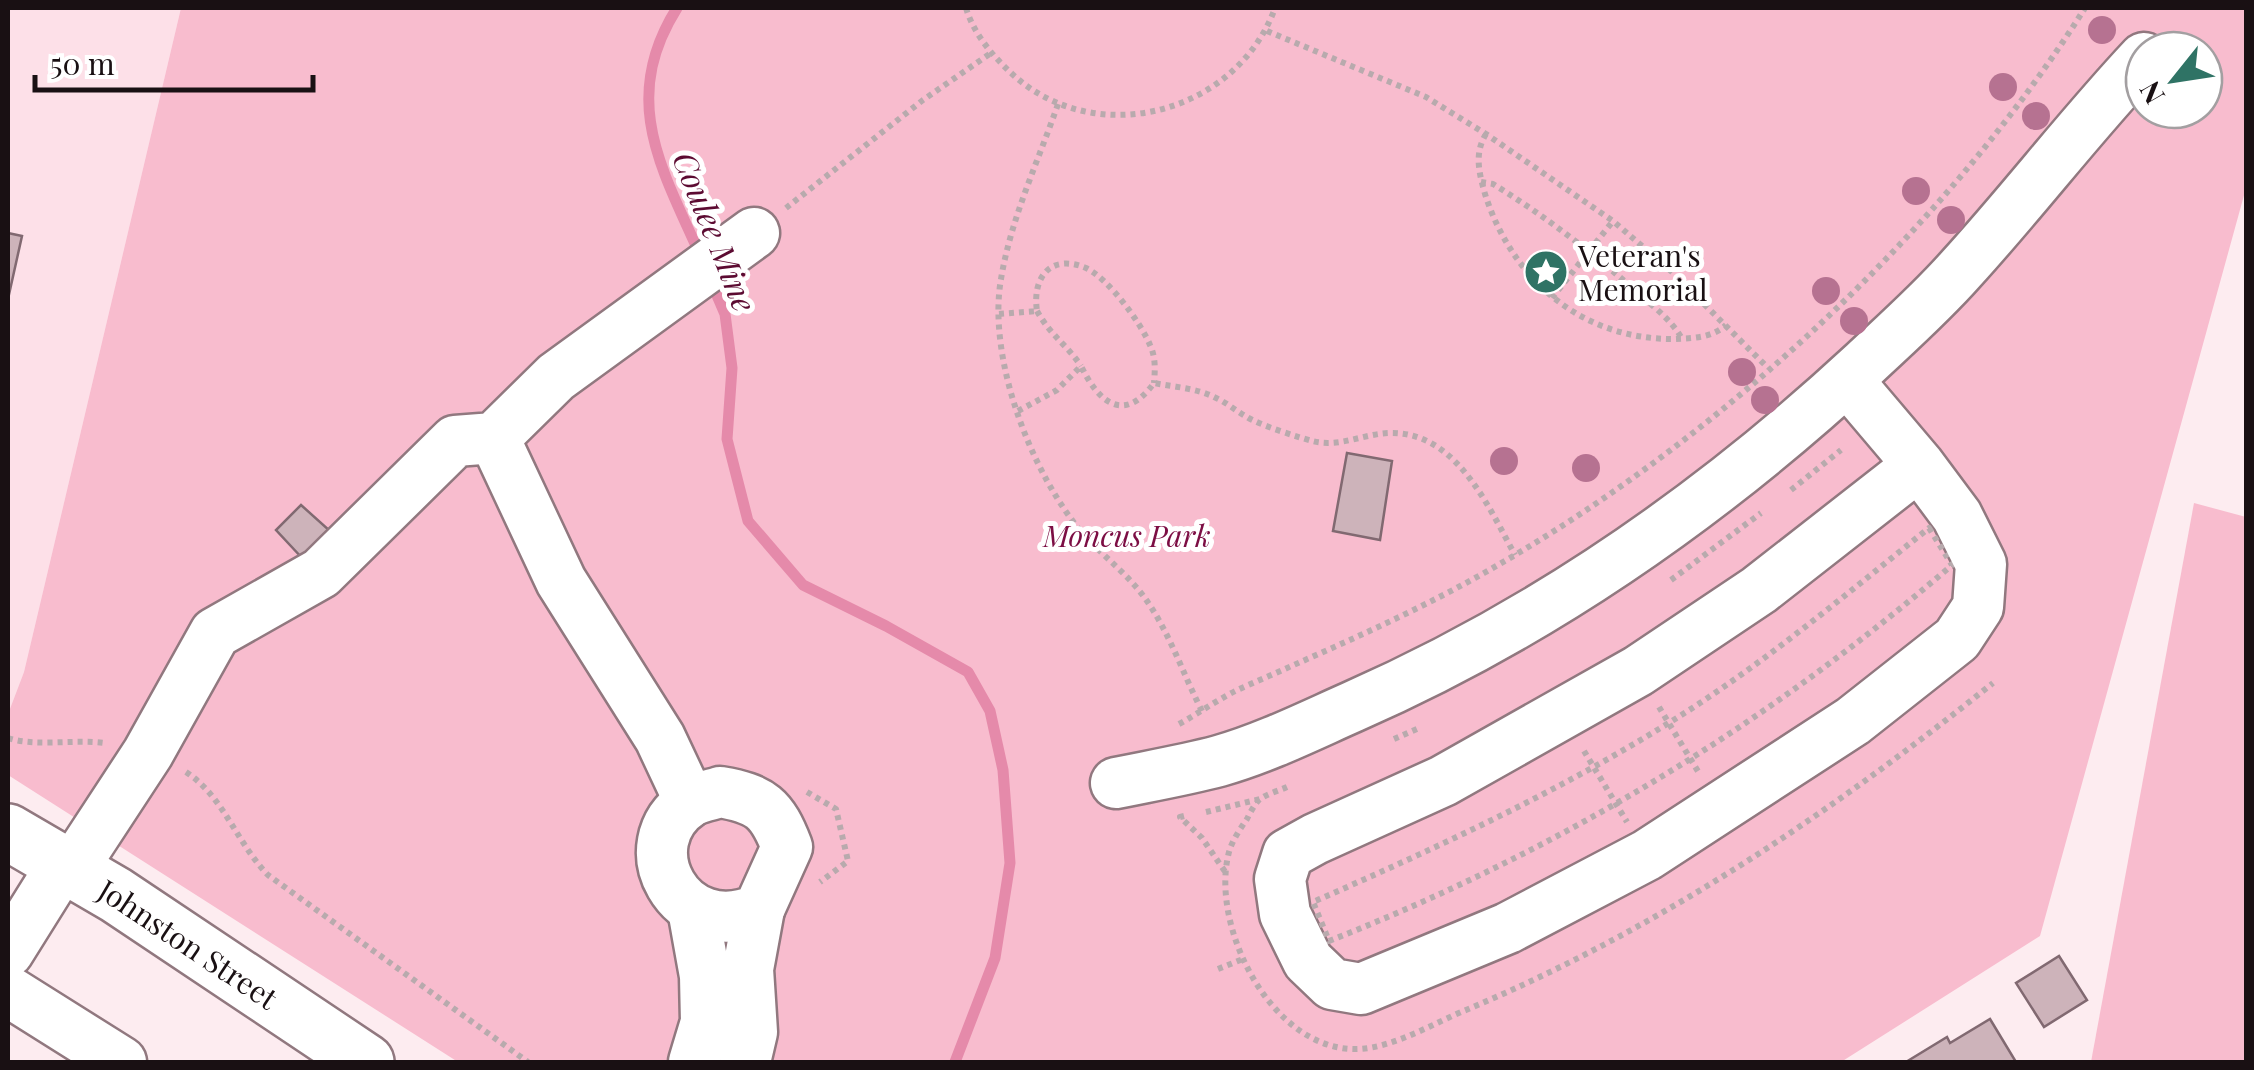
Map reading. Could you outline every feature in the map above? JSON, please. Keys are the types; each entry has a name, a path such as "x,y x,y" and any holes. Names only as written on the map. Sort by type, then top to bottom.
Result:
{"main road":[{"name":"Johnston Street","path":"8,832 205,953 366,1062"}],"lane":[{"path":"1116,783 1222,760 1294,733 1390,690 1511,628 1608,566 1712,492 1847,380 1960,270 2124,79"},
{"path":"8,952 148,753 215,632 322,573 454,442 494,438 556,377 754,234"},
{"path":"1847,380 1919,465 1956,516 1981,564 1978,607 1957,639 1883,698 1722,809 1647,856 1508,928 1361,989 1332,984 1308,961 1285,914 1280,879 1288,854 1443,781 1638,671 1759,590 1919,465"},
{"path":"494,438 561,581 660,738 690,802"},
{"path":"745,1062 752,1032 748,969 759,908 787,847 776,818 751,798 720,792 690,802 668,826 662,857 670,887 693,909 709,916 726,918 759,908"},
{"path":"693,909 706,976 706,1022 694,1062"},
{"path":"8,991 121,1062"}],"path":[{"path":"966,8 990,54 1020,82 1058,104 1102,115 1152,114 1198,98 1237,70 1267,31 1275,8"},
{"path":"1058,104 1000,280 999,314 1006,374 1032,448 1066,509 1083,533 1145,598 1180,656 1202,710 1243,687 1375,631 1515,555 1634,477 1768,368 1868,278 1937,203 2060,46 2084,8"},
{"path":"1267,31 1426,97 1486,134 1612,221 1672,272 1768,368"},
{"path":"754,234 923,100 990,54"},
{"path":"1486,134 1478,161 1496,226 1520,266 1552,298 1588,320 1630,334 1682,338 1718,332 1726,325"},
{"path":"1482,182 1493,184 1519,200 1588,252 1651,304 1682,338"},
{"path":"1552,298 1612,221"},
{"path":"1054,266 1086,268 1102,279 1140,326 1152,347 1156,366 1154,383 1144,397 1131,405 1116,406 1101,398 1082,366 1058,343 1036,311 1034,292 1042,275 1054,266"},
{"path":"999,314 1036,311"},
{"path":"1018,411 1057,390 1082,366"},
{"path":"1154,383 1215,397 1250,420 1310,440 1356,441 1388,433 1421,438 1466,472 1515,555"},
{"path":"1929,528 1952,565 1889,619 1795,690 1692,760 1485,875 1329,941 1313,902 1464,835 1669,723 1793,637 1929,528"},
{"path":"1638,671 1752,860"},
{"path":"1260,799 1229,852 1228,902 1243,960 1272,1006 1293,1028 1322,1043 1359,1049 1390,1041 1520,987 1676,906 1752,860 1904,755 1993,684"},
{"path":"1563,716 1676,906"},
{"path":"1392,740 1425,724"},
{"path":"8,738 23,744 74,739 122,744 190,774 213,794 254,860 268,874 528,1062"},
{"path":"1227,874 1202,838 1180,817 1260,799 1293,784"},
{"path":"1218,970 1243,960"}],"shaded area":[{"path":"8,8 181,8 24,672 8,714"}],"green space":[{"name":"Moncus Park","path":"181,8 2246,8 2246,188 2040,936 1841,1062 458,1062 8,775 8,714 24,672"},
{"path":"2194,503 2246,517 2246,1062 2091,1062"}],"building":[{"path":"8,233 22,236 8,299"},
{"path":"1347,453 1392,461 1380,540 1333,531"},
{"path":"301,505 330,531 303,559 276,530"},
{"path":"2059,956 2087,1000 2044,1027 2016,983"},
{"path":"1990,1019 2016,1062 1906,1062 1947,1037 1950,1043"}],"waterway":[{"name":"Coulee Mine","path":"677,8 660,42 651,73 649,104 661,164 701,257"},
{"name":"Coulee Mine","path":"710,279 725,314 732,368 727,439 748,521 803,585 968,672 990,711 1003,770 1010,863 995,958 955,1062"}],"place":[{"name":"Veteran's Memorial","path":"1546,272"}]}
